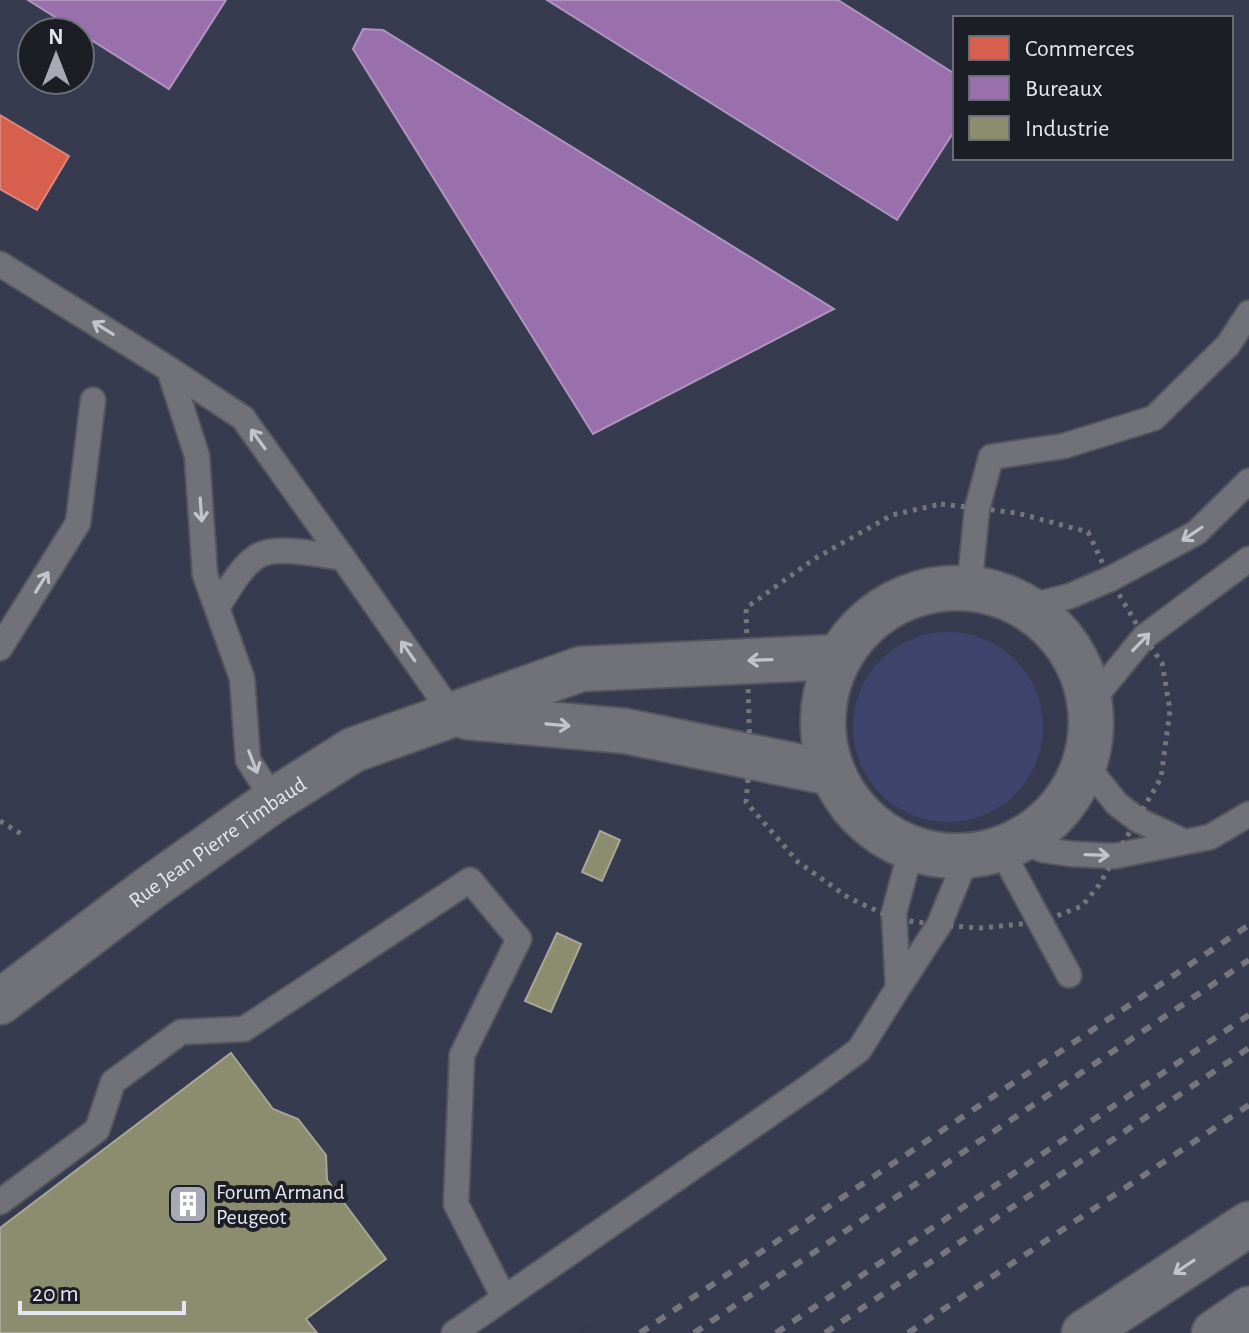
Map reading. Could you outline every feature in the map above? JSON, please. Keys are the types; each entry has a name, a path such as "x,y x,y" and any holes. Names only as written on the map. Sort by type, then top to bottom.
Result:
{"street":[{"path":"943,588 987,591 1027,607 1057,632 1079,664 1091,702 1092,733 1085,764 1071,795 1049,821 996,849 939,856 911,850 877,832 850,806 831,773 822,735 824,695 838,657 865,622 901,599 943,588"},
{"name":"Rue Jean Pierre Timbaud","path":"0,1002 150,888 274,800 353,750 581,669 838,657"},
{"name":"Rue Jean Pierre Timbaud","path":"453,715 625,731 831,773"},
{"path":"1084,1333 1249,1224"},
{"path":"1214,1333 1249,1309"}],"lane":[{"path":"0,264 243,418 453,715"},
{"path":"969,590 977,509 991,457 1064,446 1154,418 1228,345 1249,313"},
{"path":"169,369 197,456 205,575 242,678 248,760 274,800"},
{"path":"0,648 78,523 93,400"},
{"path":"1027,607 1070,596 1110,579 1196,533 1249,481"},
{"path":"217,608 241,571 256,557 271,551 343,558"},
{"path":"1091,702 1144,637 1249,559"},
{"path":"1085,764 1117,804 1138,820 1183,841"},
{"path":"996,849 1115,856 1210,837 1249,814"},
{"path":"996,849 1069,975"},
{"path":"454,1333 859,1050 939,925 996,849"},
{"path":"898,988 894,913 911,850"},
{"path":"0,1202 97,1130 113,1082 181,1032 244,1029 470,880 519,939 462,1055 456,1204 504,1298"}],"path":[{"path":"941,504 1017,513 1088,532 1110,579 1162,663 1170,710 1161,778 1099,885 1082,906 1041,922 981,928 895,919 849,898 798,862 746,802 750,757 746,608 814,559 892,515 941,504"},
{"path":"0,821 23,835"}],"shaded area":[{"path":"0,0 1249,0 1249,1333 580,1333 600,1318 578,1333 0,1333"},
{"path":"948,632 984,639 1015,660 1036,691 1043,727 1036,763 1015,794 984,815 948,822 912,815 881,794 860,763 853,727 860,691 881,660 912,639"}],"building: Commerces":[{"path":"0,115 69,156 37,210 0,189"}],"building: Bureaux":[{"path":"28,0 226,0 169,89 96,43 96,16 53,16"},
{"path":"547,0 838,0 953,73 953,133 897,220"},
{"path":"363,29 383,30 834,309 593,434 353,49"}],"building: Industrie":[{"path":"600,831 620,840 602,881 582,872"},
{"path":"557,933 581,944 551,1012 525,1001"},
{"name":"Forum Armand Peugeot","path":"231,1053 273,1109 298,1119 326,1155 327,1180 386,1259 306,1319 317,1333 0,1333 0,1228"}],"railway":[{"path":"640,1333 1249,925"},
{"path":"694,1333 1249,960"},
{"path":"776,1333 1249,1015"},
{"path":"825,1333 1249,1048"},
{"path":"908,1333 1249,1105"}],"place":[{"name":"Forum Armand Peugeot","path":"188,1204"}]}
